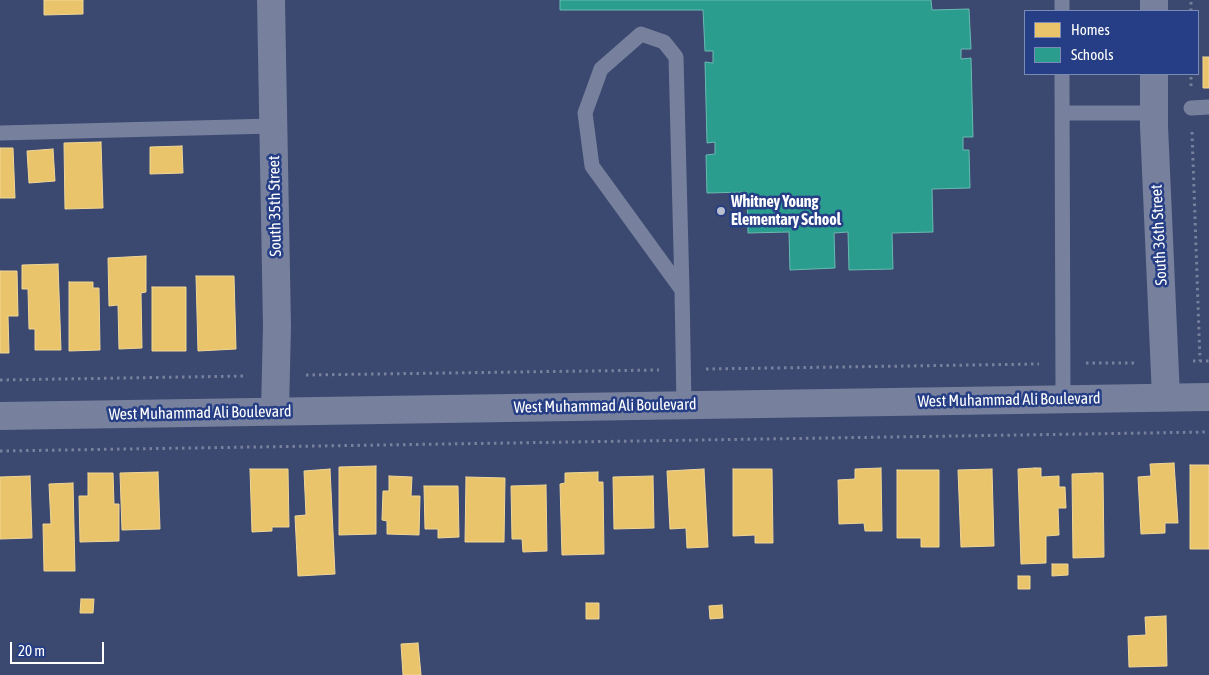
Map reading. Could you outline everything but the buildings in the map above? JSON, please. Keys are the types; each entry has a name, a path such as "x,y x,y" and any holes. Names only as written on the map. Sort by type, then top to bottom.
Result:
{"street":[{"name":"South 35th Street","path":"271,0 275,411"},
{"name":"South 36th Street","path":"1154,75 1166,397"},
{"name":"West Muhammad Ali Boulevard","path":"0,416 1209,396"}],"lane":[{"path":"682,290 592,166 585,113 601,69 641,34 664,42 676,57 682,290 684,405"},
{"path":"1062,75 1062,399"},
{"path":"1191,108 1209,108"},
{"path":"1062,113 1154,114"},
{"path":"0,133 273,126"}],"path":[{"path":"1191,75 1200,361"},
{"path":"0,380 1209,361"},
{"path":"0,451 1209,432"}],"place":[{"name":"Whitney Young Elementary School","path":"721,211"}]}
